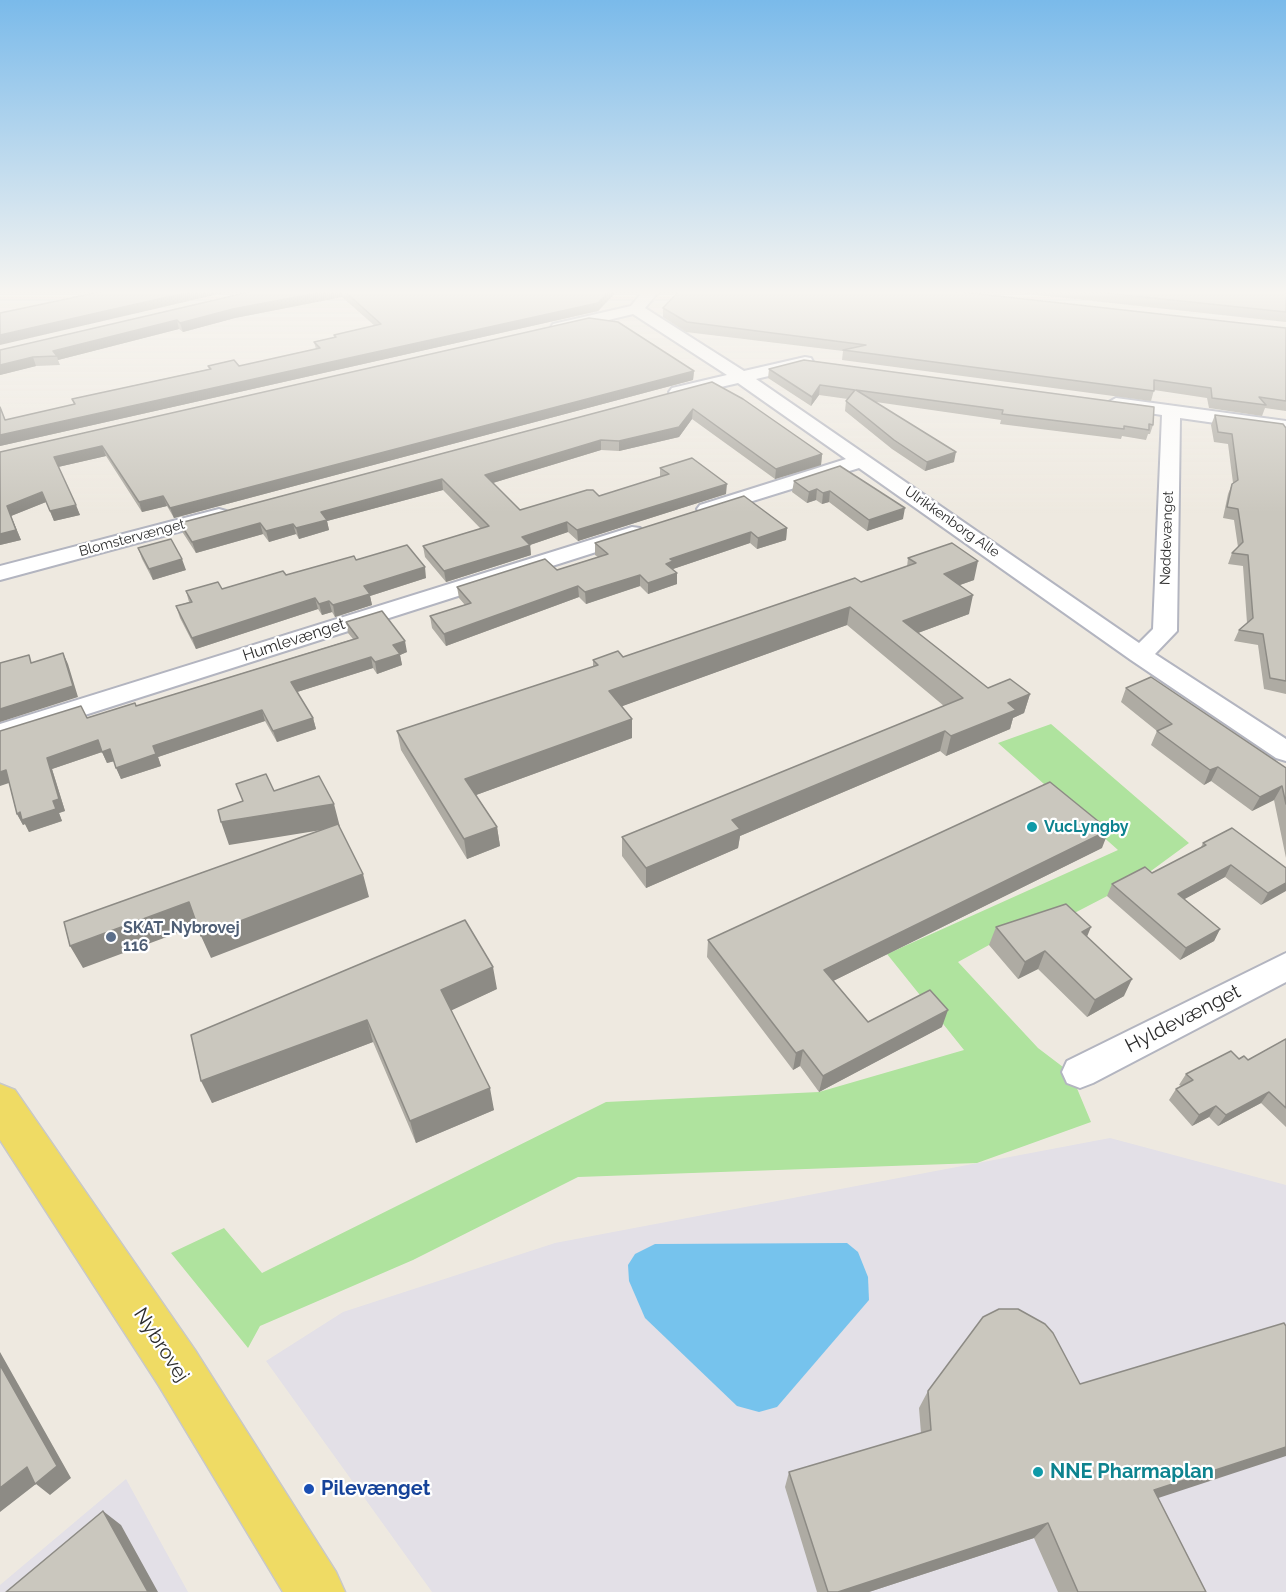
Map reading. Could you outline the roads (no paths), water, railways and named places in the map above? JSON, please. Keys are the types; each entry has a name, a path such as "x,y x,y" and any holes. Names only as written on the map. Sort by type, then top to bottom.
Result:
{"main road":[{"name":"Nybrovej","path":"0,1103 177,1368 316,1592"}],"street":[{"name":"Ulrikkenborg Alle","path":"722,364 863,460 1140,655 1286,752"},
{"path":"659,397 792,364"},
{"path":"820,364 826,365"},
{"path":"1099,401 1286,427"},
{"name":"Nøddevænget","path":"1140,655 1165,631 1171,411"},
{"path":"687,515 863,460"},
{"name":"Blomstervænget","path":"0,573 234,511"},
{"name":"Humlevænget","path":"0,732 654,525"},
{"name":"Hyldevænget","path":"1080,1072 1286,966"}],"water":[{"path":"847,1243 858,1252 868,1277 869,1300 777,1407 759,1412 737,1406 645,1318 629,1281 628,1265 635,1254 655,1244"}],"place":[{"name":"VucLyngby","path":"1032,827"},
{"name":"SKAT_Nybrovej 116","path":"111,937"},
{"name":"NNE Pharmaplan","path":"1038,1472"},
{"name":"Pilevænget","path":"309,1489"}]}
